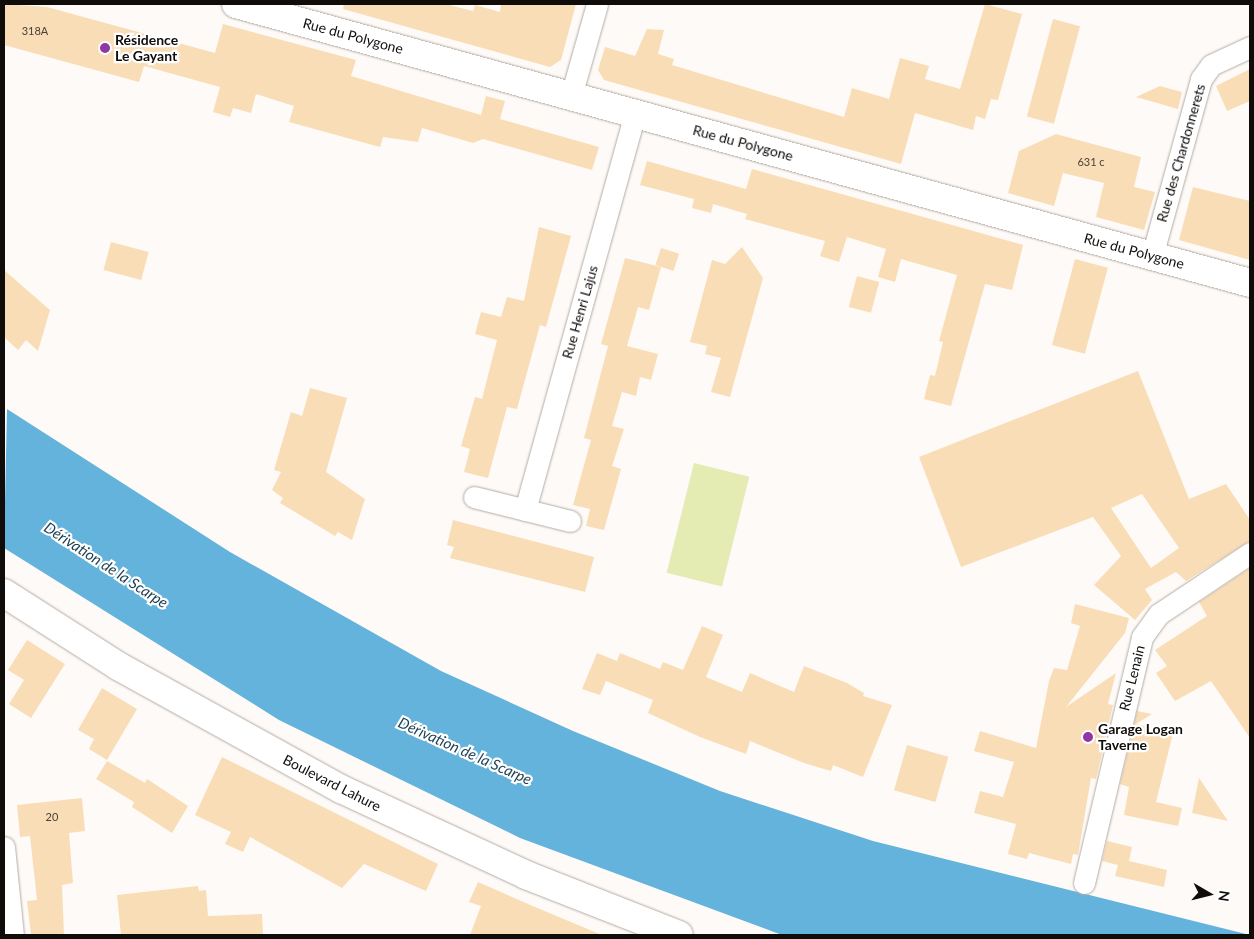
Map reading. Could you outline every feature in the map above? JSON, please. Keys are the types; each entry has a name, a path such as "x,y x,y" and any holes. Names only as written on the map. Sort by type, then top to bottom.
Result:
{"street":[{"name":"Rue du Polygone","path":"236,4 1250,283"},
{"path":"571,96 597,4"},
{"name":"Rue des Chardonnerets","path":"1152,256 1201,79 1212,65 1250,47"},
{"name":"Rue Henri Lajus","path":"525,510 635,113"},
{"path":"474,497 570,521"},
{"name":"Rue Lenain","path":"1084,883 1142,637 1160,614 1250,553"},
{"name":"Boulevard Lahure","path":"4,593 118,666 341,789 526,876 679,935"},
{"path":"4,847 13,935"}],"green space":[{"path":"694,463 749,477 722,586 667,573"}],"water":[{"name":"Dérivation de la Scarpe","path":"7,409 230,552 441,671 573,731 720,791 873,841 1250,935 782,935 520,838 279,720 4,548"}],"building":[{"path":"4,4 47,7 215,53 223,24 356,60 351,76 481,115 486,96 505,101 500,119 599,147 592,170 483,139 473,143 422,128 418,142 383,137 380,147 289,122 294,106 256,94 251,113 233,108 230,117 213,112 220,87 144,66 139,82 4,45"},
{"path":"344,4 445,4 473,11 475,5 500,12 501,4 576,4 561,60 550,67 343,9"},
{"path":"985,4 1022,14 998,100 991,99 985,119 976,116 973,130 915,113 901,164 604,80 598,70 605,47 635,56 647,29 664,30 658,54 674,59 672,65 844,117 852,88 889,99 900,58 929,66 925,79 960,89"},
{"path":"1053,19 1080,26 1054,124 1027,117"},
{"path":"1250,69 1250,101 1227,111 1216,86"},
{"path":"1160,86 1182,92 1178,109 1136,97"},
{"path":"1056,134 1141,157 1134,187 1155,192 1144,230 1096,217 1104,183 1063,173 1054,206 1008,193 1019,151"},
{"path":"647,161 746,189 752,169 1023,245 1012,290 985,284 951,406 924,399 930,375 935,376 943,342 939,341 957,275 901,259 895,282 878,277 886,249 847,237 839,262 820,256 825,241 745,219 747,214 713,204 711,213 692,208 694,199 640,185"},
{"path":"1193,187 1250,201 1250,260 1179,240"},
{"path":"539,227 571,236 546,327 540,325 517,409 507,407 488,478 464,472 470,449 461,446 475,397 482,399 497,340 475,334 481,312 501,317 507,297 524,301"},
{"path":"111,242 149,252 141,280 103,270"},
{"path":"742,247 763,278 730,397 711,392 721,358 705,354 707,346 690,342 712,260 725,264"},
{"path":"661,248 679,254 674,271 655,265"},
{"path":"625,258 661,267 649,310 638,307 627,346 658,354 651,380 640,377 636,396 622,392 612,426 624,429 612,466 621,469 604,530 586,526 590,509 573,505 591,440 584,438 608,346 601,344"},
{"path":"1075,259 1108,268 1085,354 1052,345"},
{"path":"4,270 50,310 38,351 26,340 18,350 4,337"},
{"path":"857,276 879,282 871,313 849,307"},
{"path":"1138,371 1189,499 1226,484 1250,520 1250,541 1186,581 1176,572 1145,589 1152,600 1135,620 1094,585 1121,556 1093,517 961,567 919,457","holes":["1142,494 1179,548 1151,568 1111,508"]},
{"path":"310,388 347,398 326,472 365,499 352,540 338,532 335,536 280,503 283,498 272,490 281,472 274,470 291,412 302,416"},
{"path":"453,520 594,557 585,592 450,558 454,547 447,545"},
{"path":"1250,568 1250,738 1211,681 1175,701 1156,673 1167,666 1155,650 1207,616 1199,602"},
{"path":"1075,604 1129,618 1125,633 1066,707 1116,673 1108,704 1113,705 1096,779 1091,778 1078,855 1073,854 1071,864 1029,853 1027,859 1008,854 1016,824 974,813 980,791 1003,797 1014,762 974,751 980,731 1036,748 1049,681 1054,668 1067,670 1080,626 1071,623"},
{"path":"702,626 723,635 706,677 742,692 750,673 794,692 804,666 847,683 864,693 863,696 892,705 863,777 833,765 831,771 804,763 750,741 746,754 700,737 648,713 653,700 606,681 600,695 582,689 597,653 617,661 620,653 660,669 663,662 683,670"},
{"path":"27,640 65,664 31,718 9,704 24,680 8,670"},
{"path":"102,688 137,709 107,760 89,749 94,739 78,730"},
{"path":"1137,711 1152,714 1136,724 1173,733 1156,802 1182,808 1178,826 1124,815 1129,787 1120,784"},
{"path":"907,745 948,757 935,802 894,790"},
{"path":"222,757 438,864 426,891 364,864 342,888 250,837 243,852 225,844 231,832 195,815"},
{"path":"107,761 145,783 147,779 188,806 172,833 132,807 134,802 96,779"},
{"path":"1199,778 1228,821 1192,813"},
{"path":"82,798 85,831 69,833 73,883 62,885 64,935 31,935 27,901 37,900 30,836 20,837 17,805"},
{"path":"1107,841 1132,847 1129,861 1167,870 1164,887 1115,876 1118,865 1102,861"},
{"path":"478,882 602,935 470,935 481,906 469,902"},
{"path":"198,886 199,891 206,890 208,916 262,914 263,935 121,935 117,895"}],"place":[{"name":"Résidence Le Gayant","path":"105,48"},
{"name":"Garage Logan Taverne","path":"1088,737"}]}
